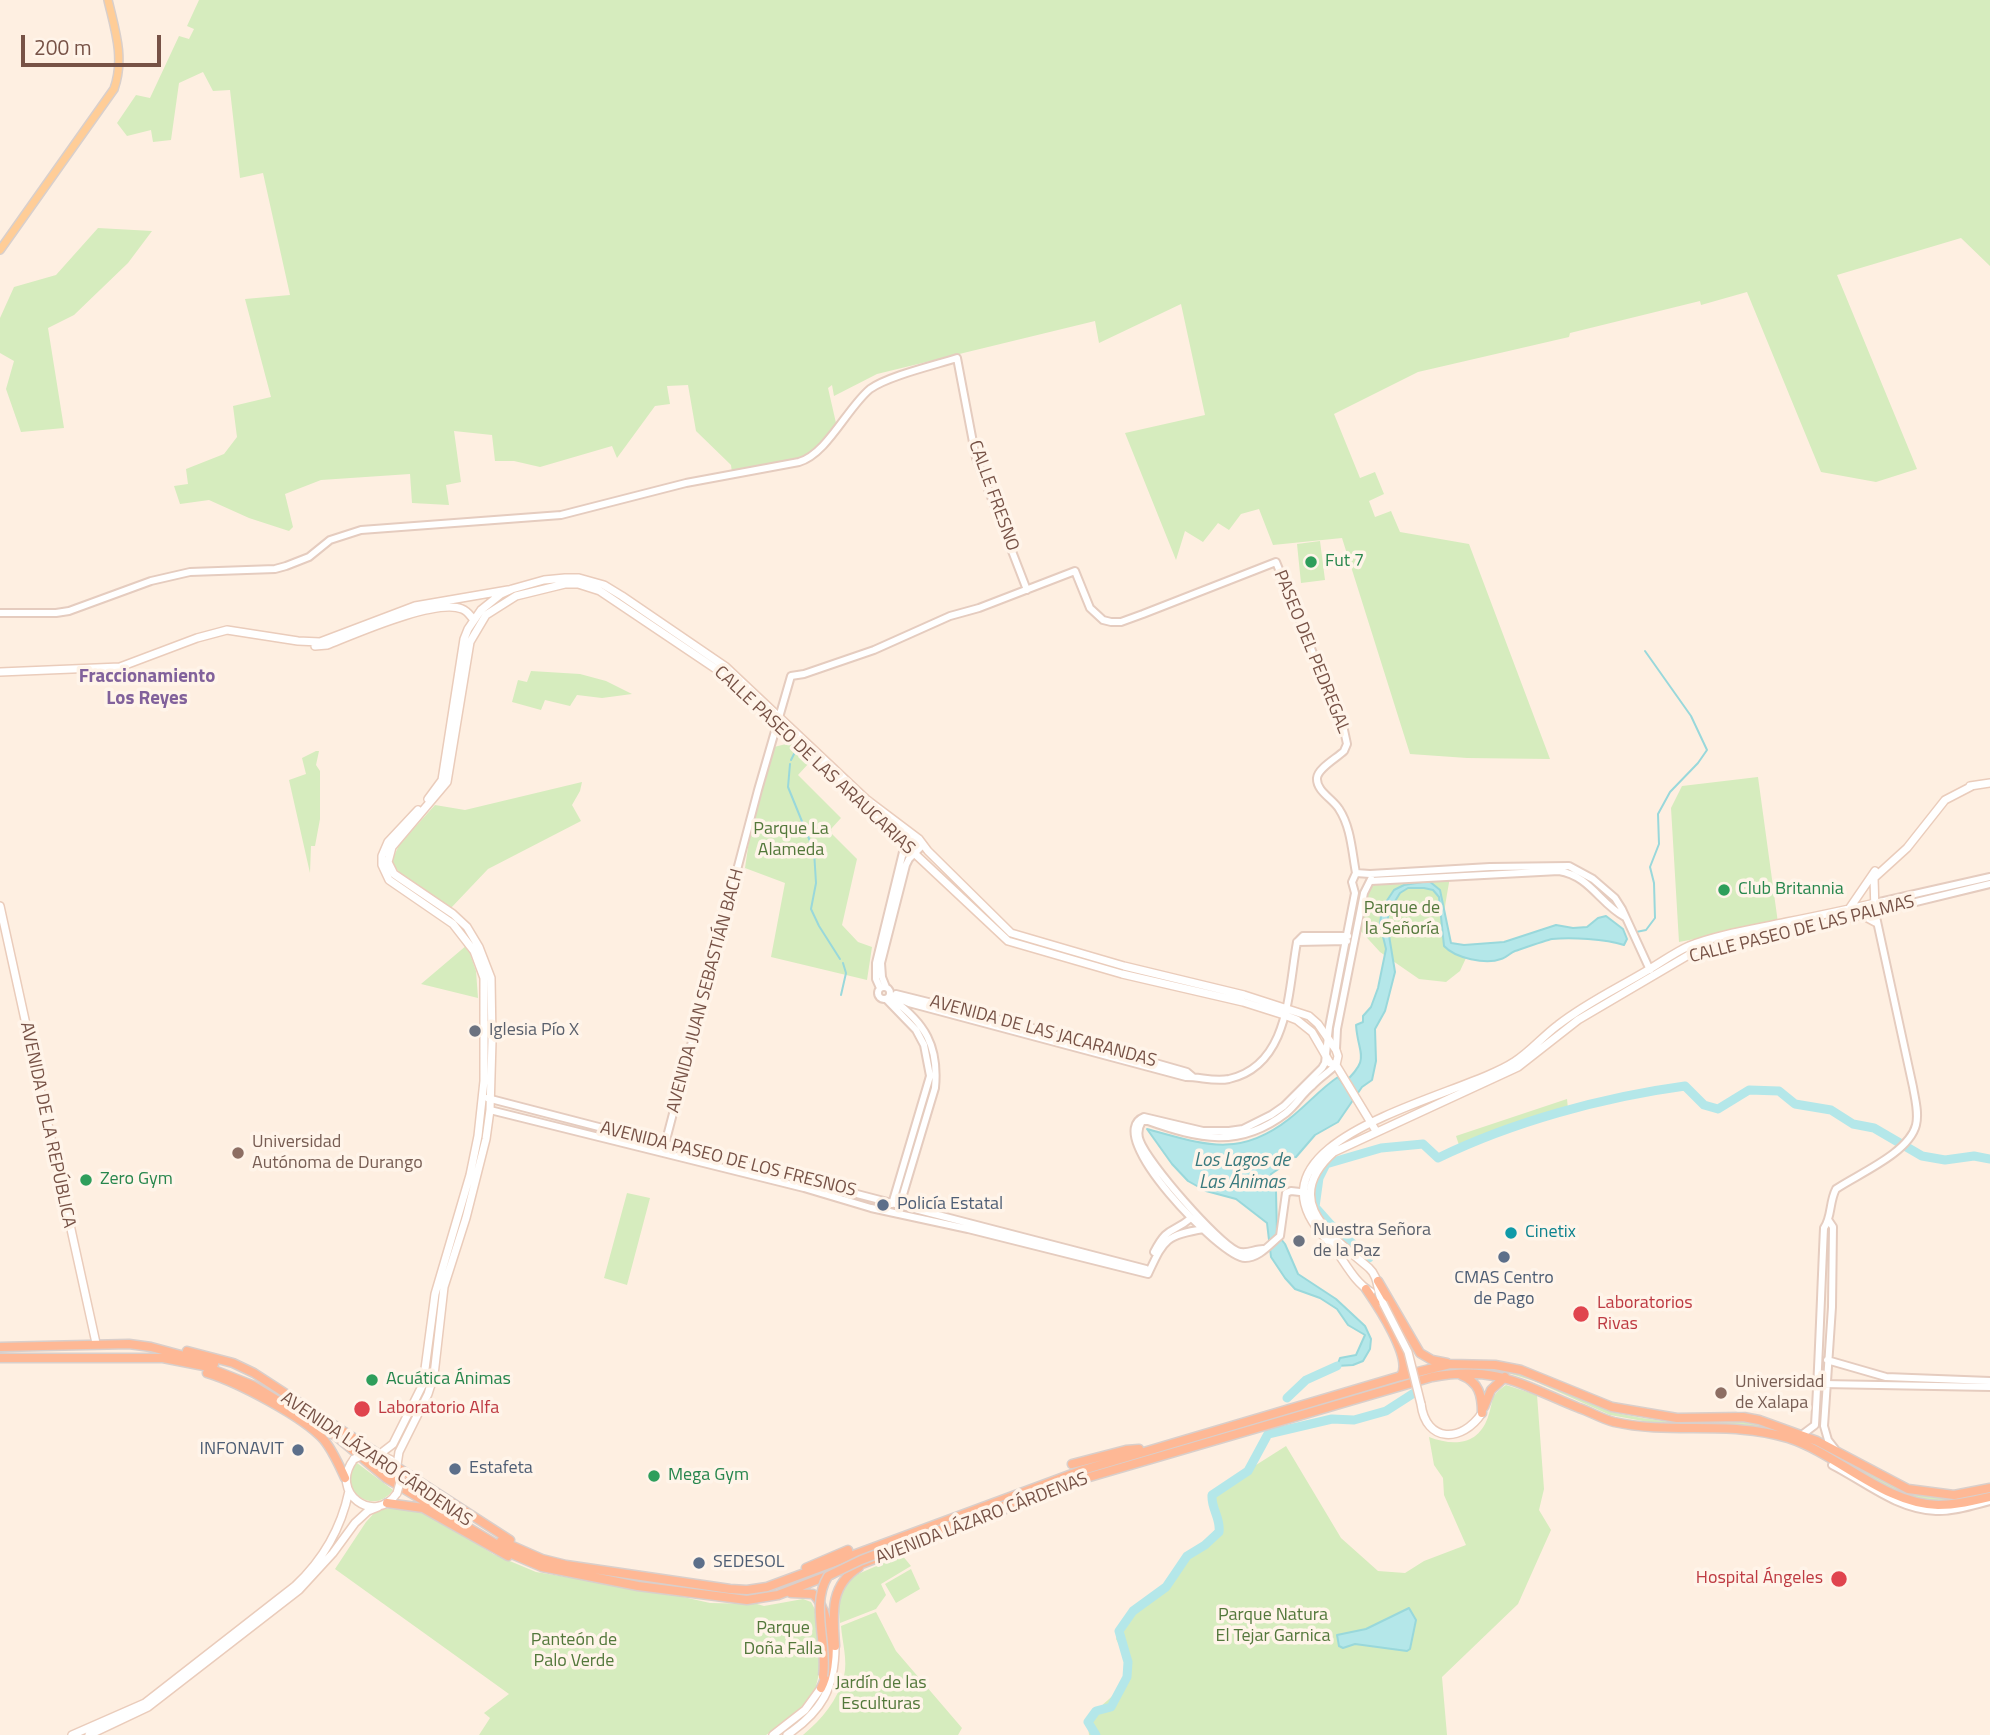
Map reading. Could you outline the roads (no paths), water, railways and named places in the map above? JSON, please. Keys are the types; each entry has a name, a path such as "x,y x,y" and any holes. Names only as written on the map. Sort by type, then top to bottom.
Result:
{"highway":[{"path":"1378,1281 1424,1356 1450,1364"},
{"path":"1366,1289 1394,1337 1404,1361 1401,1376"},
{"path":"1394,1337 1406,1329"},
{"name":"AVENIDA LÁZARO CÁRDENAS","path":"0,1346 96,1343 151,1347 212,1363 255,1381 339,1432 381,1467 502,1542 542,1559 566,1565 730,1589 747,1590 789,1580 1054,1480 1401,1376 1450,1364 1495,1364 1521,1370 1612,1407 1677,1418 1743,1417 1759,1420 1802,1434 1908,1489 1954,1495 1990,1488"},
{"path":"151,1347 199,1353 233,1363 254,1373 375,1453"},
{"name":"AVENIDA LÁZARO CÁRDENAS","path":"0,1358 163,1358 218,1371 252,1385 336,1436 386,1478 528,1562 562,1573 747,1600 778,1595 867,1563 1086,1478 1432,1377 1455,1373 1505,1377 1610,1421 1632,1425 1743,1428 1791,1439 1816,1450 1889,1492 1910,1500 1935,1505 1990,1499"},
{"path":"139,1358 191,1368 250,1391 323,1439 345,1478"},
{"path":"1455,1373 1468,1378 1478,1388 1482,1413"},
{"path":"1482,1413 1491,1390 1505,1377"},
{"path":"1072,1464 1126,1450 1156,1448"},
{"path":"1816,1450 1832,1465"},
{"path":"397,1466 473,1518 542,1559"},
{"path":"821,1688 825,1664 820,1597 828,1576 860,1560 1014,1502 1054,1480"},
{"path":"387,1503 423,1508 496,1551 528,1562"},
{"path":"789,1580 801,1570 848,1550"},
{"path":"835,1646 837,1592 846,1575 867,1563"},
{"path":"778,1595 813,1594 822,1604 829,1659 826,1678 821,1688"}],"main road":[{"path":"0,250 114,89 120,55 108,0"},
{"name":"CALLE PASEO DE LAS ARAUCARIAS","path":"463,665 464,639 474,620 492,601 512,589 544,580 579,578 593,581 622,596 705,657 866,799 914,836 1006,929 1017,936 1285,1011 1312,1032 1330,1063 1336,1065 1376,1131"},
{"name":"CALLE PASEO DE LAS ARAUCARIAS","path":"375,1453 393,1444 423,1384 435,1294 470,1175 487,1098 489,1040 482,971 468,941 453,925 389,880 382,865 382,856 388,842 424,804 442,780 463,665 470,642 486,615 516,596 565,583 600,591 705,657"},
{"path":"298,641 320,642 415,606 512,589"},
{"path":"3,671 120,667 197,638 227,630 321,647 434,608 459,608 474,620"},
{"name":"CALLE PASEO DE LAS ARAUCARIAS","path":"778,720 914,853 1003,937 1014,944 1309,1016 1336,1050"},
{"path":"1849,909 1873,873 1905,843 1942,797 1959,788 1990,783"},
{"path":"1875,912 1874,878 1906,848 1945,800 1972,786"},
{"name":"CALLE PASEO DE LAS PALMAS","path":"1307,1193 1323,1162 1334,1152 1518,1068 1578,1020 1654,972 1689,946 1875,903"},
{"name":"AVENIDA DE LA REPÚBLICA","path":"0,906 96,1343"},
{"name":"CALLE PASEO DE LAS PALMAS","path":"1307,1193 1309,1171 1323,1152 1337,1142 1371,1123 1475,1081 1514,1062 1578,1010 1692,953 1875,912"},
{"path":"1861,915 1875,922"},
{"path":"1336,1050 1336,1065"},
{"name":"CALLE PASEO DE LAS ARAUCARIAS","path":"397,1466 399,1452 432,1384 444,1287 477,1177 490,1110 487,1098"},
{"path":"1307,1193 1308,1217 1339,1253 1352,1275 1366,1289 1380,1297"},
{"path":"1307,1193 1319,1222 1352,1256 1370,1269 1378,1281 1380,1297"},
{"path":"1352,1275 1366,1268 1408,1352 1425,1421 1446,1434 1458,1434 1469,1429 1482,1413"},
{"path":"72,1735 91,1731 136,1714 158,1700 299,1590 333,1553 355,1523 368,1511 378,1507 387,1503 397,1493 401,1479 397,1466 375,1453 354,1459 345,1478 349,1491 361,1504 378,1507"},
{"path":"91,1731 145,1703 306,1576 335,1536 349,1491"},
{"path":"787,1735 822,1703 830,1688 835,1667 835,1646"},
{"path":"773,1735 805,1710 821,1688"}],"street":[{"name":"CALLE FRESNO","path":"0,613 69,611 151,581 190,572 275,569 309,557 330,540 374,528 561,515 686,483 808,459 873,387 957,358 976,458 1027,590"},
{"name":"PASEO DEL PEDREGAL","path":"1027,590 1075,571 1090,608 1103,620 1121,622 1276,562 1346,737 1344,751 1319,772 1318,785 1335,803 1346,822 1356,873"},
{"name":"AVENIDA JUAN SEBASTIÁN BACH","path":"665,1144 791,676 844,661 950,616 1027,590"},
{"path":"897,1204 930,1076 924,1045 916,1030 876,979 876,962 906,845 914,836"},
{"path":"894,1213 936,1077 929,1037 910,1012 887,993 881,963 906,865 923,845"},
{"path":"1265,1248 1255,1256 1238,1257 1192,1218 1158,1179 1139,1151 1133,1134 1136,1121 1149,1117 1215,1132 1243,1129 1284,1106 1324,1066 1355,893 1352,881 1356,873 1370,878 1472,871 1567,873 1588,885 1625,917 1654,972"},
{"name":"CALLE PASEO DE LAS PALMAS","path":"1875,903 1990,877"},
{"path":"1336,1050 1336,1029 1364,893 1370,878"},
{"name":"CALLE PASEO DE LAS PALMAS","path":"1875,912 1990,884"},
{"path":"1837,1451 1825,1435 1832,1302 1833,1227 1829,1221 1830,1199 1836,1189 1893,1153 1916,1127 1916,1109 1905,1045 1875,922 1875,912"},
{"name":"AVENIDA DE LAS JACARANDAS","path":"887,993 916,1004 1186,1077 1230,1079 1253,1068 1270,1051 1281,1030 1297,942 1303,936 1346,939"},
{"path":"1346,939 1355,937"},
{"name":"AVENIDA DE LAS JACARANDAS","path":"887,993 910,996 1038,1030 1187,1072 1193,1077"},
{"path":"910,1012 909,1008 916,1004"},
{"path":"1265,1248 1247,1253 1238,1252 1210,1227 1162,1174 1143,1148 1138,1133 1139,1126 1142,1121 1148,1121 1202,1138 1245,1135 1287,1112 1336,1065"},
{"name":"AVENIDA PASEO DE LOS FRESNOS","path":"487,1098 1147,1272"},
{"name":"AVENIDA PASEO DE LOS FRESNOS","path":"490,1110 894,1213 1147,1272"},
{"path":"815,1191 817,1183"},
{"name":"CALLE PASEO DE LAS PALMAS","path":"1265,1248 1280,1236 1284,1197 1291,1191 1307,1193"},
{"path":"1147,1272 1166,1232 1192,1218"},
{"path":"1802,1434 1815,1425 1820,1362 1824,1227 1829,1221"},
{"path":"1147,1272 1170,1237 1204,1229"},
{"path":"1820,1362 1829,1360 1885,1377 1990,1381"},
{"path":"1817,1384 1990,1387"},
{"name":"AVENIDA LÁZARO CÁRDENAS","path":"1832,1465 1906,1506 1938,1511 1990,1499"}],"water":[{"name":"Los Lagos de Las Ánimas","path":"1429,881 1440,890 1451,943 1464,945 1504,942 1556,925 1587,927 1598,918 1606,916 1623,929 1627,939 1624,945 1588,939 1552,939 1515,951 1495,961 1471,959 1455,954 1444,946 1439,897 1433,890 1408,888 1400,893 1389,911 1387,923 1395,972 1385,1011 1375,1029 1376,1061 1372,1080 1362,1087 1338,1122 1315,1135 1296,1157 1286,1158 1283,1166 1271,1174 1276,1192 1277,1234 1285,1244 1298,1274 1336,1299 1365,1326 1371,1339 1370,1349 1363,1361 1337,1366 1340,1358 1356,1355 1365,1335 1348,1325 1337,1309 1320,1298 1295,1289 1271,1257 1267,1223 1236,1199 1206,1191 1188,1181 1147,1129 1203,1143 1236,1144 1271,1132 1338,1077 1343,1084 1358,1068 1361,1056 1356,1025 1363,1022 1363,1016 1371,1007 1378,988 1386,949 1380,924 1382,908 1394,890 1404,885"},
{"path":"1409,1608 1416,1620 1410,1649 1407,1651 1355,1644 1343,1648 1339,1646 1337,1635 1366,1629"}],"waterway":[{"path":"1636,932 1646,930 1655,918 1654,883 1650,867 1659,844 1658,814 1670,792 1707,750 1691,716 1645,651"},
{"path":"791,760 795,752"},
{"path":"790,764 788,787 814,851 816,883 811,909 840,959"},
{"path":"841,995 846,973 843,963"},
{"path":"1369,1258 1331,1225 1315,1207 1319,1178 1326,1164 1381,1148 1423,1144 1438,1158 1527,1122 1590,1104 1685,1086 1704,1105 1718,1109 1749,1090 1779,1091 1795,1104 1831,1110 1853,1124 1874,1128 1922,1156 1945,1160 1974,1156 1990,1159"},
{"path":"1287,1398 1306,1380 1337,1366"},
{"path":"1096,1735 1088,1722 1096,1711 1111,1707 1127,1677 1128,1662 1119,1631 1133,1611 1166,1587 1187,1556 1219,1532 1212,1495 1248,1471 1268,1434 1332,1419 1354,1420 1386,1411 1414,1393"}],"place":[{"name":"Fut 7","path":"1311,562"},
{"name":"Club Britannia","path":"1724,890"},
{"name":"Iglesia Pío X","path":"475,1031"},
{"name":"Universidad Autónoma de Durango","path":"238,1153"},
{"name":"Zero Gym","path":"86,1180"},
{"name":"Policía Estatal","path":"883,1205"},
{"name":"Cinetix","path":"1511,1233"},
{"name":"Nuestra Señora de la Paz","path":"1299,1241"},
{"name":"CMAS Centro de Pago","path":"1504,1257"},
{"name":"Laboratorios Rivas","path":"1581,1314"},
{"name":"Acuática Ánimas","path":"372,1380"},
{"name":"Universidad de Xalapa","path":"1721,1393"},
{"name":"Laboratorio Alfa","path":"362,1409"},
{"name":"INFONAVIT","path":"298,1450"},
{"name":"Estafeta","path":"455,1469"},
{"name":"Mega Gym","path":"654,1476"},
{"name":"SEDESOL","path":"699,1563"},
{"name":"Hospital Ángeles","path":"1839,1579"}],"district":[{"name":"Fraccionamiento Los Reyes","path":"147,688"}],"park label":[{"name":"Parque La Alameda","path":"791,840"},
{"name":"Parque de la Señoría","path":"1402,919"},
{"name":"Parque Natura El Tejar Garnica","path":"1273,1626"},
{"name":"Parque Doña Falla","path":"783,1639"},
{"name":"Panteón de Palo Verde","path":"574,1651"},
{"name":"Jardín de las Esculturas","path":"881,1694"}]}
